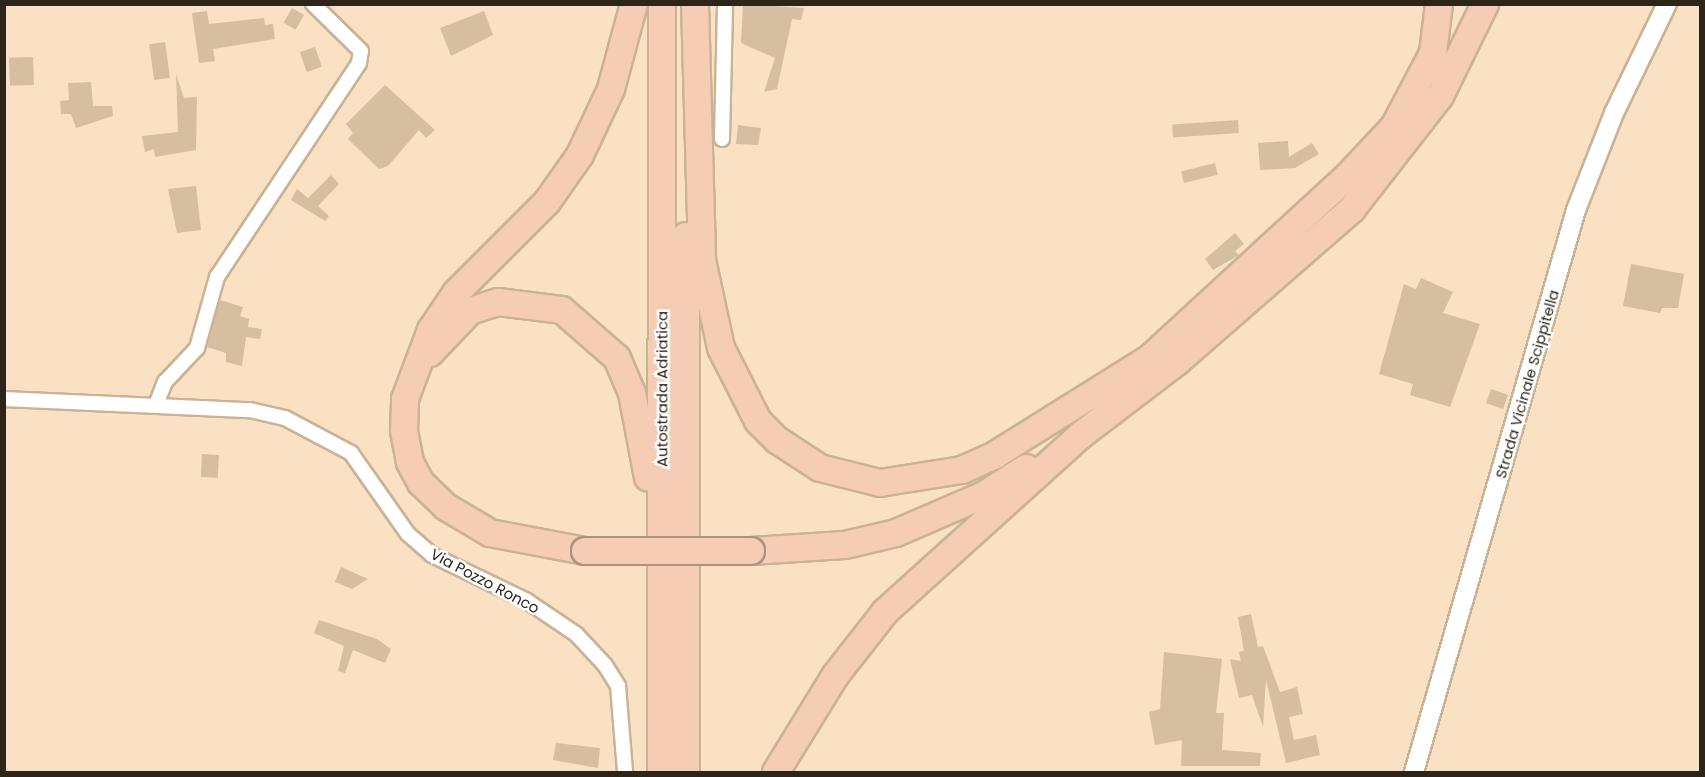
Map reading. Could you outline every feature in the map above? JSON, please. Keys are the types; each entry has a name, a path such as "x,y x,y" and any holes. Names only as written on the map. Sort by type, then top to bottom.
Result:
{"highway":[{"path":"634,4 611,89 580,154 547,202 456,293 411,372 404,431 421,483 464,520 490,533 585,551 751,551 845,545 896,533 984,495 1178,361"},
{"name":"Autostrada Adriatica","path":"661,769 662,4"},
{"name":"Autostrada Adriatica","path":"686,4 686,772"},
{"path":"695,4 702,260 709,306 739,386 758,421 777,440 820,468 848,478 913,482 995,455 1150,358"},
{"path":"1419,87 1421,4"},
{"path":"1077,429 1150,358 1347,177 1394,127 1419,87 1433,53 1439,4"},
{"path":"1463,49 1472,4"},
{"path":"776,772 835,676 885,612 1081,435 1178,361 1352,209 1407,144 1463,49 1485,4"},
{"path":"411,372 470,311 498,302 562,310 617,358 647,455 661,769"}],"street":[{"path":"156,405 165,382 197,348 217,277 359,63 361,51 313,4"},
{"path":"722,139 725,4"},
{"name":"Strada Vicinale Scippitella","path":"1414,772 1576,210 1614,112 1667,4"},
{"name":"Via Pozzo Ronco","path":"4,399 250,410 285,418 351,453 408,534 432,555 527,601 576,634 605,665 618,686 625,772"}],"building":[{"path":"743,4 804,8 801,20 792,19 777,89 764,92 775,58 741,43"},
{"path":"292,8 304,15 296,30 284,23"},
{"path":"207,11 209,24 264,18 265,25 273,24 275,39 213,49 215,61 199,63 192,13"},
{"path":"484,11 493,35 451,56 440,28"},
{"path":"165,42 170,78 154,80 149,44"},
{"path":"315,47 322,67 307,72 300,52"},
{"path":"33,57 34,85 10,86 9,58"},
{"path":"176,74 184,98 197,97 196,150 155,157 154,149 145,152 142,136 178,132"},
{"path":"91,82 93,106 112,106 113,116 76,128 71,114 61,114 60,101 69,100 68,83"},
{"path":"385,85 435,130 426,138 419,130 388,166 379,169 348,139 353,133 346,124"},
{"path":"1238,120 1239,133 1173,138 1172,125"},
{"path":"738,125 761,128 758,145 736,144"},
{"path":"1288,141 1289,157 1312,143 1319,154 1295,168 1260,170 1258,143"},
{"path":"1215,163 1218,175 1184,183 1181,171"},
{"path":"331,175 339,184 318,206 329,216 325,221 291,200 297,189 308,198"},
{"path":"196,186 201,230 177,233 168,189"},
{"path":"1235,233 1244,244 1235,251 1239,255 1213,270 1205,259"},
{"path":"1631,264 1684,274 1678,308 1662,308 1660,313 1623,306"},
{"path":"1421,278 1453,292 1443,313 1480,324 1450,407 1410,395 1413,384 1379,374 1404,284 1416,289"},
{"path":"220,300 243,307 240,316 249,319 248,327 262,329 260,339 246,337 242,366 226,362 226,353 207,347"},
{"path":"1491,389 1508,395 1503,409 1486,403"},
{"path":"202,454 219,455 218,478 201,477"},
{"path":"341,567 368,579 352,589 335,582"},
{"path":"1251,614 1258,647 1263,646 1280,692 1297,687 1303,714 1289,717 1294,740 1316,735 1320,755 1286,763 1266,680 1263,727 1252,695 1239,698 1230,659 1241,661 1239,652 1244,651 1238,617"},
{"path":"319,620 377,639 391,649 385,663 353,650 345,673 338,671 344,646 314,633"},
{"path":"1164,652 1222,659 1216,713 1224,713 1222,750 1261,753 1260,766 1181,766 1182,740 1155,745 1149,712 1160,709"},
{"path":"556,743 600,748 598,768 553,760"}]}
